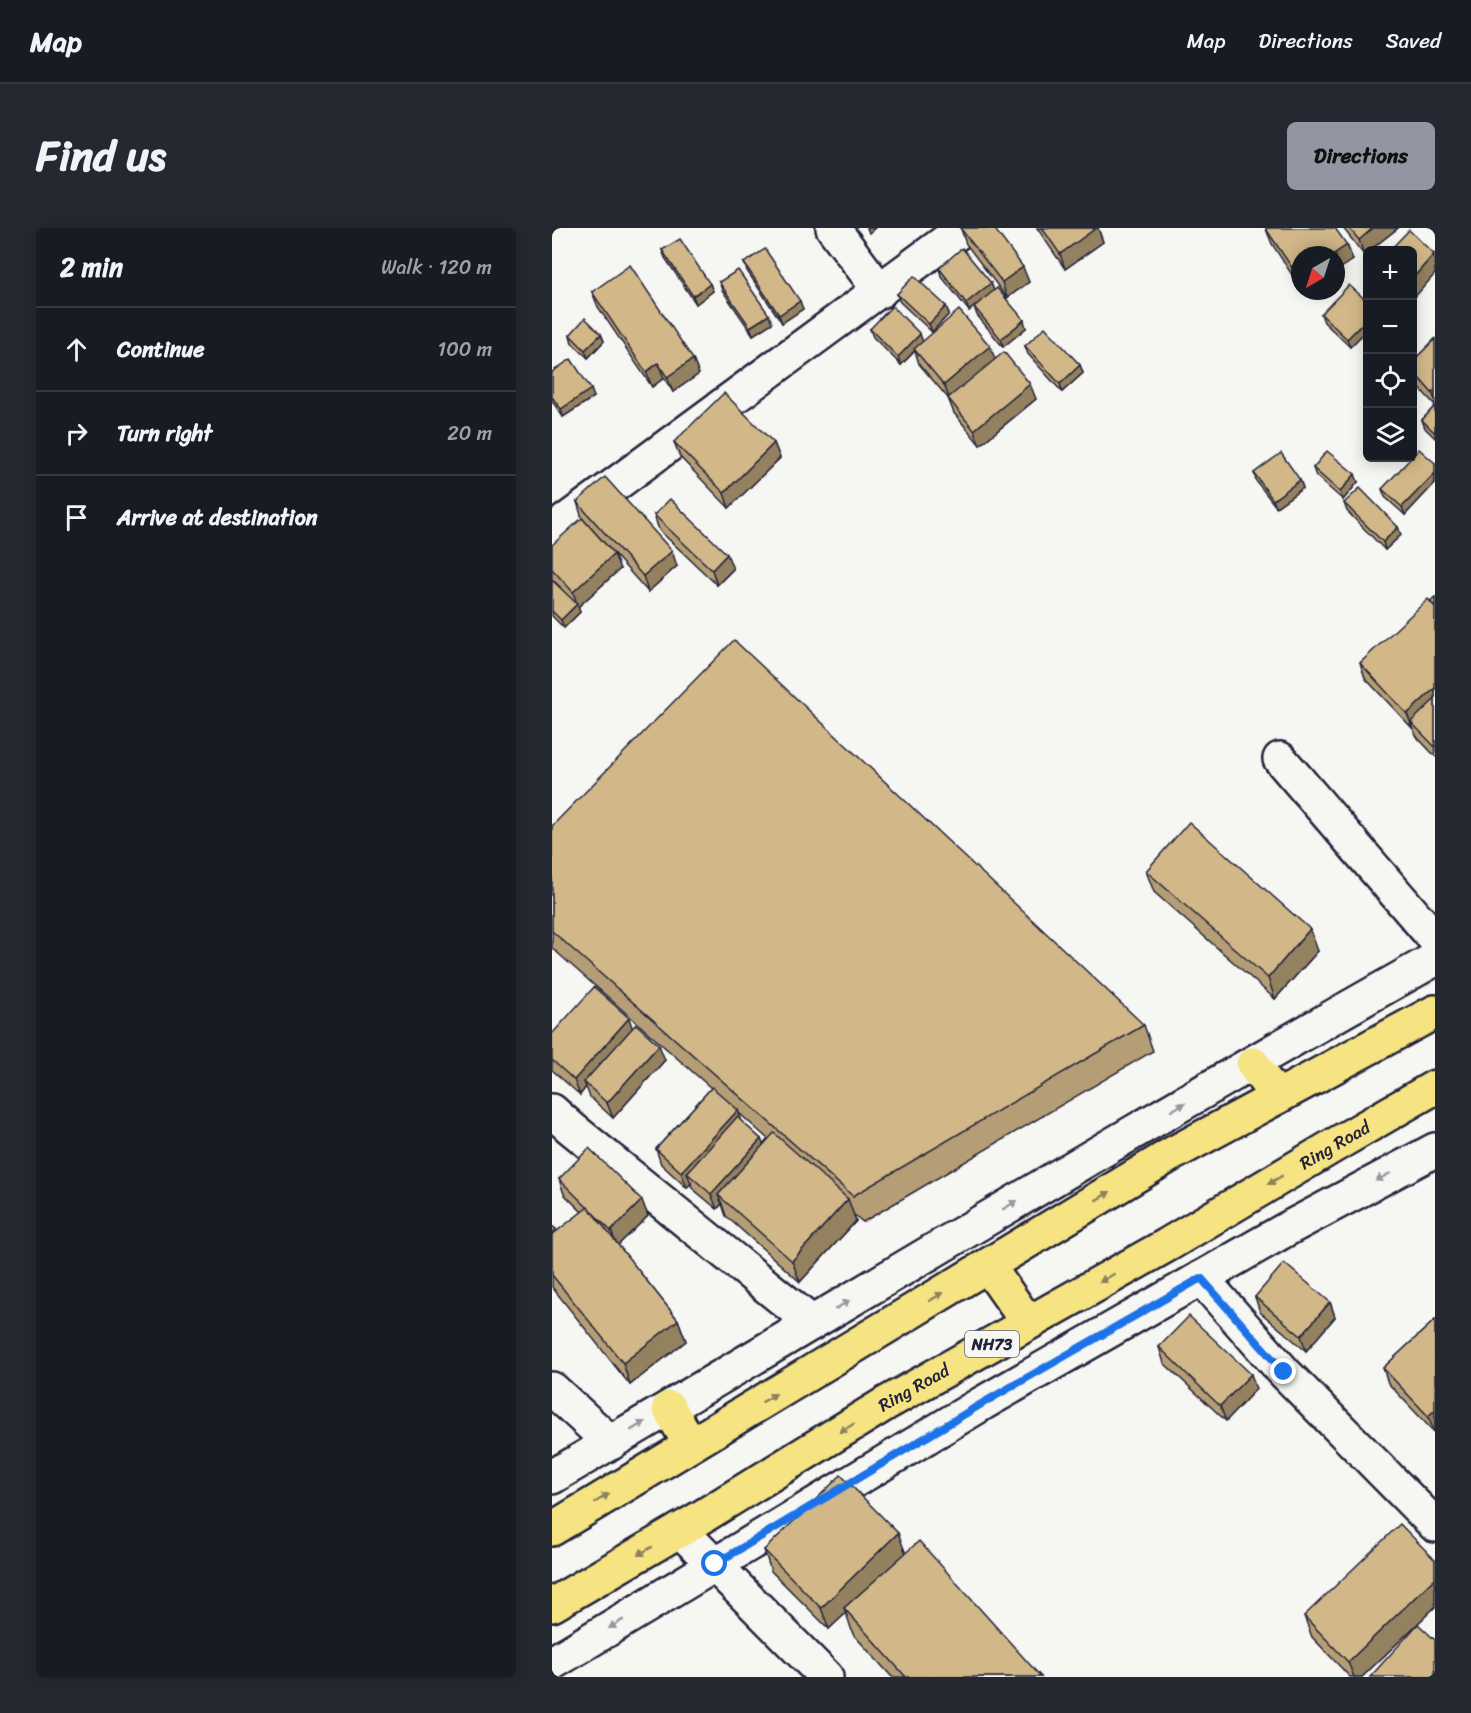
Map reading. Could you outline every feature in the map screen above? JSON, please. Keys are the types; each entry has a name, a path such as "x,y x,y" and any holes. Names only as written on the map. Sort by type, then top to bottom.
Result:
{"highway":[{"path":"552,1529 1170,1155 1435,1012"},
{"path":"1253,1064 1277,1097"},
{"name":"Ring Road","path":"552,1605 680,1530 885,1404 1167,1245 1435,1087"},
{"path":"988,1266 1028,1323"},
{"path":"669,1408 690,1444"}],"street":[{"path":"833,228 880,291"},
{"path":"552,531 964,228"},
{"path":"1280,759 1435,939"},
{"path":"552,1478 1044,1185 1435,959"},
{"path":"552,1111 812,1323"},
{"path":"552,1663 983,1403 1285,1230 1435,1150"},
{"path":"1201,1278 1284,1372 1435,1525"},
{"path":"552,1389 610,1443"},
{"path":"680,1530 826,1677"}],"building":[{"path":"962,228 994,228 1023,267 1002,282"},
{"path":"1042,228 1096,228 1060,254"},
{"path":"1335,228 1347,245 1291,246 1291,266 1266,229"},
{"path":"1349,228 1373,228 1359,240"},
{"path":"1409,230 1434,254 1417,273 1417,246 1394,246"},
{"path":"680,239 710,284 693,296 662,250"},
{"path":"962,248 991,283 966,303 939,268"},
{"path":"765,249 800,301 779,315 744,263"},
{"path":"630,265 693,359 667,377 658,363 646,372 592,292"},
{"path":"738,270 769,315 750,327 719,282"},
{"path":"914,276 946,306 929,324 897,294"},
{"path":"1349,285 1363,298 1363,323 1347,339 1321,314 1335,300 1345,300 1345,289"},
{"path":"997,288 1024,320 1001,339 974,307"},
{"path":"892,306 920,334 898,357 870,329"},
{"path":"959,310 990,346 944,385 914,349"},
{"path":"585,318 601,334 585,350 570,335"},
{"path":"1045,327 1080,365 1060,384 1025,346"},
{"path":"1435,339 1435,390 1432,393 1417,376 1417,357"},
{"path":"1004,352 1030,384 974,430 948,398"},
{"path":"571,359 591,389 561,409 552,397 552,372"},
{"path":"724,393 774,443 724,493 674,442"},
{"path":"1435,406 1435,433 1422,420"},
{"path":"1419,449 1435,463 1435,473 1402,507 1382,489 1407,462 1417,462"},
{"path":"1327,451 1355,474 1340,492 1313,468"},
{"path":"1281,453 1300,480 1273,500 1254,473"},
{"path":"605,477 672,551 643,576 577,502"},
{"path":"1360,488 1398,527 1383,542 1344,503"},
{"path":"670,499 727,554 712,570 654,515"},
{"path":"582,518 614,554 573,592 552,569 552,545"},
{"path":"552,580 577,604 561,620 552,611"},
{"path":"1428,599 1435,607 1435,688 1407,714 1360,663"},
{"path":"734,640 1144,1025 853,1196 552,931 552,826"},
{"path":"1435,699 1435,747 1411,722"},
{"path":"1189,822 1310,929 1268,978 1146,871"},
{"path":"594,987 629,1018 574,1080 552,1060 552,1034"},
{"path":"636,1024 659,1045 607,1103 584,1082"},
{"path":"712,1087 738,1110 681,1172 656,1149"},
{"path":"737,1117 761,1139 711,1194 687,1173"},
{"path":"774,1133 848,1199 792,1261 718,1195"},
{"path":"589,1148 642,1200 611,1231 559,1179"},
{"path":"588,1207 678,1320 623,1363 552,1275 552,1235"},
{"path":"1284,1263 1330,1302 1301,1336 1255,1297"},
{"path":"1189,1316 1251,1374 1220,1406 1159,1347"},
{"path":"1435,1320 1435,1410 1428,1416 1383,1368"},
{"path":"841,1475 898,1533 821,1608 764,1550"},
{"path":"1400,1524 1435,1560 1435,1578 1348,1662 1304,1616"},
{"path":"919,1541 1041,1677 906,1677 844,1608"},
{"path":"1418,1624 1435,1640 1435,1677 1370,1677"}],"route":[{"path":"715,1564 983,1403 1201,1278 1284,1372"}]}
